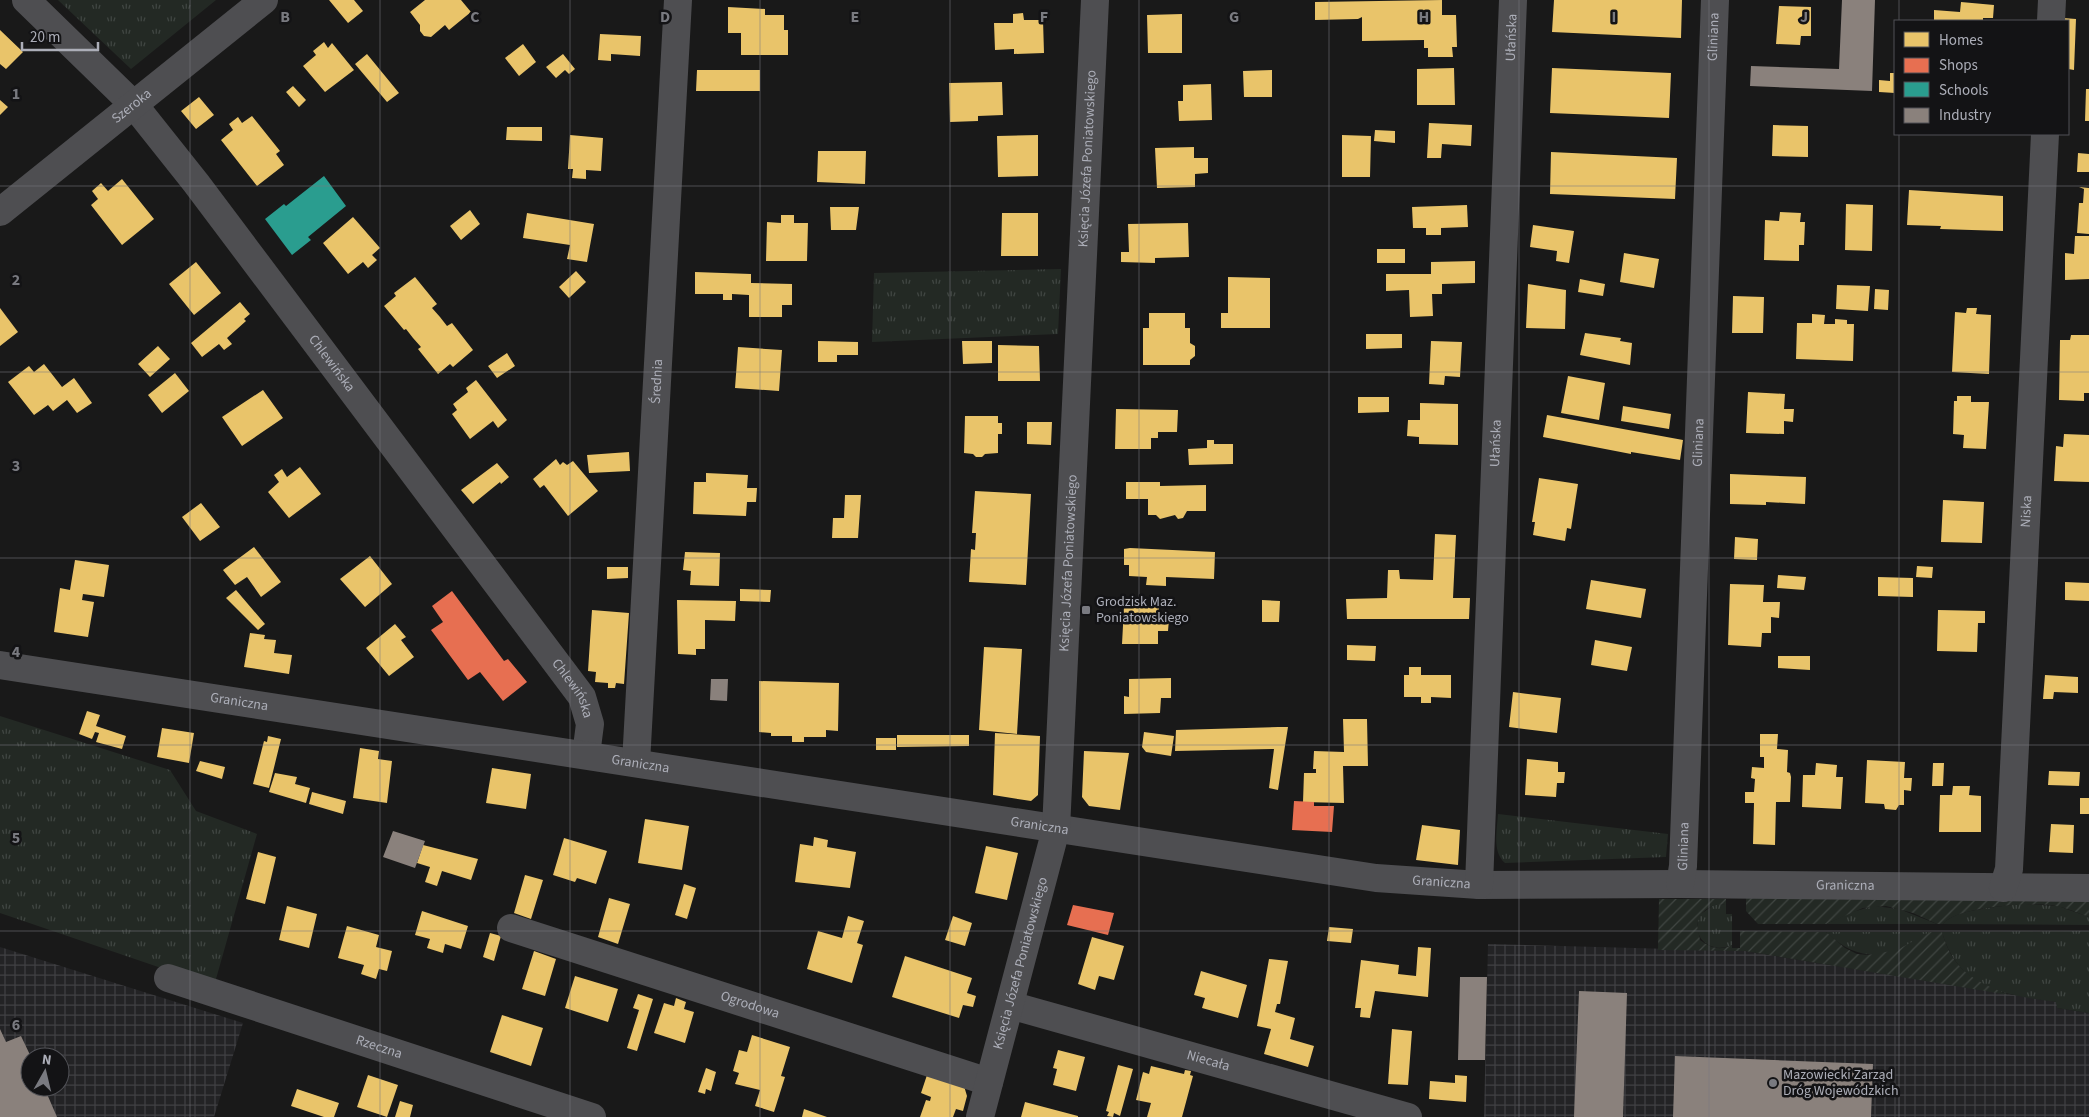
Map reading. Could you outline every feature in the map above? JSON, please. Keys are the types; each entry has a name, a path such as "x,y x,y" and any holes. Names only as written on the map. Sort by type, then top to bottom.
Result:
{"street":[{"name":"Chlewińska","path":"26,0 134,105 196,183 274,290 582,697 590,724 586,755"},
{"name":"Szeroka","path":"0,212 264,0"},
{"name":"Średnia","path":"636,763 678,0"},
{"name":"Księcia Józefa Poniatowskiego","path":"980,1117 1056,829 1095,0"},
{"name":"Ułańska","path":"1479,885 1514,0"},
{"name":"Gliniana","path":"1680,884 1683,866 1715,0"},
{"path":"2051,20 2052,0"},
{"name":"Niska","path":"2003,888 2010,869 2045,135"},
{"name":"Graniczna","path":"0,665 1376,878 1479,885 1680,884 2089,888"},
{"name":"Ogrodowa","path":"511,928 989,1082"},
{"name":"Rzeczna","path":"168,978 592,1117"},
{"name":"Niecała","path":"1010,1005 1408,1117"}],"shaded area":[{"name":"Mazowiecki Zarząd Dróg Wojewódzkich","path":"1488,944 1745,951 2057,1002 2057,1008 2089,1013 2089,1117 1484,1117"},
{"path":"0,947 243,1023 214,1117 0,1117"}],"green space":[{"path":"58,0 216,0 131,69"},
{"path":"1061,269 1058,334 872,342 874,273"},
{"path":"0,716 170,770 196,811 257,834 214,986 0,913"},
{"path":"1498,814 1668,834 1666,857 1505,863 1498,853 1497,847"},
{"path":"1746,898 2089,901 2089,917 2056,906 2014,905 1979,909 1951,918 1943,924 1937,924 1913,913 1886,906 1863,908 1826,924 1758,924 1746,911"},
{"path":"1659,899 1726,899 1726,905 1711,906 1698,920 1700,940 1715,948 1732,945 1732,948 1740,948 1740,931 1826,932 1845,948 1857,954 1868,955 1897,950 1930,932 1942,932 1952,956 1966,972 1975,979 2009,995 1745,951 1658,950"},
{"path":"1715,904 1726,905 1726,914 1732,914 1732,945 1716,947 1710,945 1704,941 1697,930 1701,914"},
{"path":"2024,904 2058,906 2089,917 2089,925 1943,924 1949,919 1968,912"},
{"path":"1874,906 1899,909 1937,924 1826,924 1852,912"},
{"path":"2089,931 2089,1013 2057,1008 2056,1002 2019,996 1986,986 1959,966 1949,951 1942,932"},
{"path":"1826,932 1930,932 1903,948 1877,955 1864,954 1852,950 1839,943"}],"building: Homes":[{"path":"329,0 354,0 363,11 348,23"},
{"path":"425,0 461,0 471,12 449,30 445,25 431,37 424,36 420,31 420,25 410,12"},
{"path":"1442,0 1442,15 1456,15 1457,47 1452,47 1453,57 1428,57 1428,48 1424,48 1424,40 1362,41 1362,17 1358,19 1315,20 1315,2"},
{"path":"1554,0 1682,0 1681,38 1552,32"},
{"path":"1961,2 1994,5 1993,18 1983,18 1983,20 1934,20 1934,10 1960,12"},
{"path":"1779,6 1811,7 1811,36 1801,36 1800,45 1776,44"},
{"path":"728,7 765,9 765,15 784,15 784,30 788,30 788,55 741,55 741,33 728,33"},
{"path":"1023,13 1024,20 1043,20 1044,53 1014,54 1014,49 995,50 994,23 1013,23 1013,14"},
{"path":"1182,14 1182,53 1148,53 1147,15"},
{"path":"2063,18 2076,19 2074,70 2069,69 2069,20 2063,20"},
{"path":"0,30 23,52 6,69 0,64"},
{"path":"600,34 641,36 640,56 611,54 611,61 598,60"},
{"path":"324,42 328,48 332,43 354,70 325,92 303,66 316,55 313,51"},
{"path":"523,44 536,62 519,76 505,58"},
{"path":"367,54 399,93 387,102 355,64"},
{"path":"563,54 575,69 569,74 565,70 556,78 546,67"},
{"path":"1454,68 1455,105 1417,105 1417,69"},
{"path":"1552,68 1671,73 1669,118 1550,113"},
{"path":"697,70 760,70 760,91 696,91"},
{"path":"1272,70 1272,97 1244,97 1243,71"},
{"path":"1890,73 1894,73 1894,93 1879,92 1879,80 1890,81"},
{"path":"1002,82 1003,115 978,116 978,121 950,122 949,83"},
{"path":"1211,84 1212,120 1179,121 1178,101 1183,101 1183,85"},
{"path":"293,86 306,100 299,107 286,92"},
{"path":"2086,89 2089,89 2089,121 2085,121"},
{"path":"199,97 214,115 196,129 181,111"},
{"path":"0,100 8,107 0,115"},
{"path":"252,116 280,151 276,154 284,165 257,186 221,140 233,130 229,124 238,117 242,123"},
{"path":"1429,123 1472,125 1471,146 1442,144 1441,158 1427,158"},
{"path":"1773,125 1808,126 1808,157 1772,156"},
{"path":"507,127 542,127 542,141 506,140"},
{"path":"1375,130 1395,131 1395,143 1374,141"},
{"path":"570,135 603,138 601,171 586,170 586,179 572,178 573,169 568,169"},
{"path":"1038,135 1038,176 998,177 997,136"},
{"path":"1342,135 1371,136 1370,177 1342,177"},
{"path":"1194,147 1194,158 1208,158 1208,173 1195,174 1195,187 1157,188 1155,148"},
{"path":"818,151 866,151 865,184 817,182"},
{"path":"1551,152 1677,158 1675,199 1550,194"},
{"path":"2078,153 2089,154 2089,172 2077,172"},
{"path":"122,179 154,219 122,245 91,205 98,199 92,191 101,183 108,191"},
{"path":"2079,187 2089,188 2089,234 2077,233 2079,203 2083,203 2084,189"},
{"path":"1909,190 2003,196 2003,231 1940,229 1941,226 1907,225"},
{"path":"1846,204 1873,205 1872,251 1845,250"},
{"path":"1467,205 1468,227 1441,228 1441,235 1426,235 1426,228 1413,228 1412,207"},
{"path":"830,207 859,207 856,230 831,230"},
{"path":"470,210 480,224 461,240 450,226"},
{"path":"1780,212 1801,213 1800,222 1805,222 1804,245 1799,245 1799,261 1764,260 1765,220 1779,221"},
{"path":"527,213 594,224 587,262 567,259 570,245 523,238"},
{"path":"1002,213 1038,213 1038,256 1001,256"},
{"path":"781,215 794,215 794,223 808,223 807,261 766,261 767,222 781,223"},
{"path":"353,217 380,248 372,255 377,260 368,268 363,262 348,274 323,243"},
{"path":"1188,223 1189,257 1155,258 1155,263 1121,262 1121,252 1129,252 1128,224"},
{"path":"1533,225 1574,231 1569,263 1556,261 1557,251 1530,247"},
{"path":"2075,236 2089,236 2089,279 2065,280 2065,253 2074,254"},
{"path":"1377,249 1405,249 1405,263 1377,263"},
{"path":"1624,253 1659,259 1654,288 1620,282"},
{"path":"1475,261 1475,283 1442,284 1442,294 1432,294 1433,316 1410,317 1409,290 1386,291 1386,274 1431,274 1431,262"},
{"path":"196,262 221,293 194,315 169,284"},
{"path":"576,271 586,282 569,298 559,287"},
{"path":"695,272 751,274 751,283 792,284 792,305 782,305 782,317 749,317 749,295 732,294 732,300 723,300 723,294 695,294"},
{"path":"415,277 437,304 432,308 447,326 452,323 473,350 453,367 450,364 438,374 418,349 421,347 384,306 396,296 394,293"},
{"path":"1228,277 1270,278 1270,328 1221,328 1221,313 1228,313"},
{"path":"1580,279 1605,284 1603,296 1578,292"},
{"path":"1528,284 1566,290 1565,329 1526,328"},
{"path":"1837,285 1870,286 1868,311 1836,309"},
{"path":"1875,289 1889,290 1888,310 1874,309"},
{"path":"1733,296 1764,297 1763,333 1732,333"},
{"path":"240,302 250,314 244,319 246,321 227,338 232,344 224,350 219,344 202,357 191,343"},
{"path":"0,308 18,332 0,346"},
{"path":"1967,308 1977,308 1976,314 1991,315 1989,374 1952,372 1955,312 1966,313"},
{"path":"1149,313 1185,313 1185,328 1190,328 1190,343 1195,346 1195,356 1190,360 1190,365 1143,365 1143,328 1149,328"},
{"path":"1812,314 1825,315 1824,324 1835,324 1835,319 1847,320 1847,324 1854,324 1853,361 1796,359 1797,323 1812,323"},
{"path":"1585,333 1621,338 1620,341 1632,343 1630,365 1580,355"},
{"path":"1366,334 1402,334 1402,348 1366,349"},
{"path":"2071,335 2089,335 2089,393 2084,393 2084,401 2059,400 2060,340 2070,340"},
{"path":"818,341 858,342 858,355 837,355 837,362 818,362"},
{"path":"962,341 992,341 992,363 963,364"},
{"path":"1431,341 1462,342 1460,377 1445,376 1444,385 1429,384"},
{"path":"998,345 1039,346 1040,381 998,381"},
{"path":"158,346 170,359 150,377 138,364"},
{"path":"738,347 782,350 779,391 735,388"},
{"path":"507,353 515,366 497,378 488,366"},
{"path":"44,364 62,387 74,378 92,403 77,413 67,400 53,411 48,405 34,415 8,382 29,366 34,372"},
{"path":"175,373 189,391 162,413 148,395"},
{"path":"1568,376 1605,383 1599,420 1561,413"},
{"path":"476,380 507,420 498,428 493,421 470,439 452,414 457,410 453,404 468,392 466,388"},
{"path":"263,390 283,418 242,446 222,417"},
{"path":"1748,392 1785,394 1784,409 1794,409 1793,422 1784,421 1784,434 1746,433"},
{"path":"1957,396 1971,396 1971,402 1989,402 1986,449 1963,448 1964,435 1953,434 1954,401 1957,401"},
{"path":"1358,397 1389,397 1389,412 1358,413"},
{"path":"1420,403 1458,404 1458,445 1419,444 1419,437 1407,436 1408,420 1420,420"},
{"path":"1623,406 1671,414 1669,429 1621,421"},
{"path":"1116,409 1178,410 1177,432 1158,432 1158,438 1151,438 1151,449 1115,449"},
{"path":"1547,415 1683,440 1680,460 1631,452 1631,454 1543,437"},
{"path":"965,416 998,416 998,423 1002,423 1002,434 998,434 998,453 976,457 973,454 964,453"},
{"path":"1027,422 1052,422 1051,445 1027,444"},
{"path":"2064,434 2089,435 2089,482 2054,481 2056,446 2063,447"},
{"path":"1207,440 1214,440 1214,444 1233,444 1233,464 1189,465 1188,449 1207,448"},
{"path":"629,452 630,471 589,473 587,455"},
{"path":"556,459 560,465 563,462 567,465 573,461 598,491 568,516 544,485 540,488 533,479"},
{"path":"497,463 509,477 473,504 461,490"},
{"path":"300,467 321,494 289,518 268,492 279,482 274,475 282,469 287,477"},
{"path":"706,473 748,475 747,488 757,488 756,502 747,502 746,516 693,514 694,482 706,482"},
{"path":"1730,474 1806,477 1805,504 1766,502 1766,505 1730,504"},
{"path":"1539,478 1578,484 1571,529 1567,528 1565,541 1533,535 1535,522 1532,522"},
{"path":"1126,482 1160,482 1160,486 1206,485 1206,511 1187,511 1183,518 1178,519 1175,515 1160,519 1156,515 1148,515 1148,499 1126,499"},
{"path":"975,491 1031,494 1026,585 969,582 971,549 975,550 976,533 972,533"},
{"path":"845,495 861,495 858,538 832,538 833,518 844,518"},
{"path":"1943,500 1984,502 1982,543 1941,542"},
{"path":"201,503 220,527 200,541 182,517"},
{"path":"1435,534 1456,535 1453,598 1470,598 1469,619 1347,619 1346,599 1387,598 1388,570 1399,570 1400,579 1433,580"},
{"path":"1735,537 1758,539 1757,560 1734,559"},
{"path":"254,547 281,582 261,597 247,577 235,585 223,570"},
{"path":"1124,549 1215,552 1214,579 1166,577 1166,586 1146,585 1147,577 1129,576 1129,565 1124,565"},
{"path":"685,552 720,553 719,586 690,585 691,571 683,570"},
{"path":"370,556 392,584 365,607 340,579"},
{"path":"75,560 109,565 104,597 83,594 82,600 94,602 88,637 54,632 60,588 70,590"},
{"path":"1917,566 1933,567 1932,578 1916,577"},
{"path":"607,567 628,567 628,578 607,579"},
{"path":"1778,575 1806,577 1804,590 1777,588"},
{"path":"1878,577 1913,578 1913,597 1878,596"},
{"path":"1591,580 1646,589 1641,618 1586,609"},
{"path":"2065,582 2089,583 2089,601 2065,600"},
{"path":"1730,584 1764,585 1763,602 1780,602 1779,618 1771,617 1771,633 1762,633 1761,647 1728,645"},
{"path":"740,589 771,590 770,602 740,601"},
{"path":"236,590 265,624 258,630 226,598"},
{"path":"677,600 736,601 735,621 705,620 705,649 696,649 696,655 678,654"},
{"path":"1262,600 1280,601 1279,622 1262,622"},
{"path":"1124,607 1159,607 1159,619 1169,619 1168,631 1158,631 1158,644 1122,644"},
{"path":"592,610 629,613 624,684 616,683 615,688 608,688 608,683 595,682 596,672 588,671"},
{"path":"1938,610 1985,611 1985,623 1978,623 1977,652 1937,651"},
{"path":"395,624 406,637 401,640 414,657 389,676 366,648"},
{"path":"250,633 265,635 264,639 276,640 274,653 292,655 289,674 244,667"},
{"path":"1595,640 1632,647 1627,671 1591,665"},
{"path":"1347,645 1376,646 1375,661 1347,660"},
{"path":"984,647 1022,649 1017,734 979,730"},
{"path":"1778,656 1810,656 1810,670 1778,668"},
{"path":"1409,667 1421,667 1421,675 1451,675 1451,698 1431,697 1431,703 1421,703 1421,697 1404,697 1404,675 1409,675"},
{"path":"2045,675 2078,677 2078,693 2054,692 2053,699 2043,699"},
{"path":"1171,678 1171,698 1161,698 1160,713 1124,714 1124,696 1129,697 1129,679"},
{"path":"759,681 839,683 838,731 826,730 826,737 804,737 804,742 792,742 792,736 771,736 771,733 759,732"},
{"path":"1513,692 1561,698 1557,733 1509,727"},
{"path":"87,711 100,715 96,726 126,736 122,749 96,742 99,733 95,732 92,739 79,734"},
{"path":"1343,719 1367,719 1368,766 1343,766 1344,803 1303,802 1304,773 1316,773 1316,769 1313,769 1314,751 1344,752"},
{"path":"1288,727 1278,790 1269,788 1274,749 1175,751 1176,730"},
{"path":"162,728 194,733 189,763 157,757"},
{"path":"1144,732 1174,736 1171,756 1146,752 1142,747"},
{"path":"995,733 1040,736 1038,795 1031,801 993,795"},
{"path":"1760,734 1778,734 1777,749 1788,750 1787,772 1790,773 1791,777 1790,802 1776,802 1775,845 1753,844 1754,803 1745,803 1745,792 1754,792 1755,779 1751,778 1752,767 1764,768 1764,757 1760,757"},
{"path":"897,735 969,735 969,746 897,747"},
{"path":"268,736 281,739 269,788 253,784 264,741 267,742"},
{"path":"876,738 896,738 896,750 876,750"},
{"path":"360,748 379,751 378,759 392,761 387,803 353,798"},
{"path":"1084,751 1129,753 1120,810 1089,806 1082,797"},
{"path":"1527,759 1558,762 1558,772 1565,772 1564,783 1557,783 1556,797 1525,795"},
{"path":"1867,760 1905,762 1904,778 1912,778 1911,791 1904,790 1904,805 1899,805 1896,810 1885,809 1884,804 1865,803"},
{"path":"200,761 225,767 222,779 196,771"},
{"path":"1816,763 1837,765 1836,777 1843,777 1841,809 1802,807 1803,775 1815,775"},
{"path":"1933,763 1944,763 1943,786 1932,786"},
{"path":"492,768 531,774 526,809 486,803"},
{"path":"2049,771 2080,772 2079,786 2048,785"},
{"path":"275,773 297,777 295,784 310,788 306,803 269,792"},
{"path":"1953,786 1970,786 1969,795 1981,796 1981,832 1939,832 1940,795 1952,795"},
{"path":"312,792 346,801 343,814 309,804"},
{"path":"2080,798 2089,798 2089,814 2080,814"},
{"path":"645,819 689,826 682,870 638,863"},
{"path":"2051,824 2074,825 2073,853 2049,852"},
{"path":"1422,825 1460,830 1458,865 1416,860"},
{"path":"814,837 828,840 827,847 856,852 850,888 795,882 800,844 813,846"},
{"path":"564,838 607,851 596,884 577,878 575,882 553,875"},
{"path":"423,845 478,859 471,880 442,871 437,886 425,882 430,867 417,863"},
{"path":"986,846 1018,853 1007,900 975,893"},
{"path":"258,852 276,857 265,904 246,899"},
{"path":"525,875 543,880 531,919 514,913"},
{"path":"684,884 696,888 687,919 675,915"},
{"path":"609,898 630,904 618,944 598,937"},
{"path":"287,906 317,914 309,948 279,940"},
{"path":"422,911 468,926 461,949 445,944 443,953 427,948 430,939 415,935"},
{"path":"848,916 864,921 857,943 863,945 852,983 807,969 818,931 842,938"},
{"path":"953,916 972,923 965,946 945,940"},
{"path":"347,926 379,935 376,947 392,951 387,971 379,969 376,979 361,974 364,965 338,958"},
{"path":"1329,927 1353,929 1351,943 1327,941"},
{"path":"490,933 501,936 494,961 483,957"},
{"path":"1092,937 1124,946 1114,980 1099,976 1095,990 1078,984"},
{"path":"1418,947 1431,948 1428,997 1375,991 1370,1018 1360,1017 1361,1008 1355,1008 1361,960 1399,965 1398,974 1416,976"},
{"path":"534,951 556,959 545,996 522,989"},
{"path":"905,956 972,978 967,993 976,996 973,1007 963,1005 959,1018 892,997"},
{"path":"1269,959 1288,961 1280,1004 1277,1004 1275,1012 1295,1018 1290,1039 1314,1046 1308,1067 1264,1054 1271,1029 1257,1026"},
{"path":"1201,971 1247,985 1238,1018 1202,1008 1205,998 1194,995"},
{"path":"575,976 618,989 608,1022 565,1008"},
{"path":"638,994 653,999 637,1051 627,1048 639,1010 633,1008"},
{"path":"676,998 686,1002 684,1009 694,1012 685,1043 654,1033 664,1003 674,1006"},
{"path":"502,1015 543,1028 531,1066 490,1052"},
{"path":"1392,1029 1412,1031 1408,1085 1388,1084"},
{"path":"752,1035 790,1047 781,1076 785,1077 774,1112 755,1106 760,1090 735,1084 739,1073 733,1071 739,1050 747,1052"},
{"path":"1058,1050 1085,1057 1076,1091 1053,1085 1057,1069 1053,1068"},
{"path":"1118,1065 1133,1069 1120,1116 1114,1113 1113,1117 1107,1116 1109,1112 1106,1111"},
{"path":"1151,1066 1184,1074 1185,1070 1191,1071 1190,1075 1193,1076 1182,1117 1147,1117 1151,1103 1136,1100 1143,1072 1149,1074"},
{"path":"706,1068 716,1072 711,1091 706,1089 705,1094 698,1092"},
{"path":"368,1075 398,1085 387,1117 357,1107"},
{"path":"927,1075 964,1086 967,1096 963,1111 956,1109 953,1117 920,1117 926,1100 930,1101 931,1097 921,1093"},
{"path":"1455,1075 1467,1076 1466,1102 1429,1099 1430,1081 1455,1083"},
{"path":"297,1089 339,1103 334,1117 324,1117 291,1106"},
{"path":"400,1101 413,1105 410,1117 395,1117"},
{"path":"1025,1102 1078,1116 1078,1117 1021,1117"},
{"path":"804,1109 827,1117 802,1117"}],"building: Shops":[{"path":"452,591 504,661 508,659 527,682 503,701 480,672 468,680 431,630 443,622 432,606"},
{"path":"1294,801 1314,802 1314,806 1334,806 1332,832 1292,830"},
{"path":"1073,905 1114,913 1108,935 1067,925"}],"building: Schools":[{"path":"324,176 346,206 308,237 311,240 292,255 265,219 284,204 286,206"}],"building: Industry":[{"path":"1842,0 1875,0 1872,91 1750,86 1751,66 1839,69"},
{"path":"711,679 728,679 727,701 710,700"},
{"path":"393,831 425,841 415,868 383,857"},
{"path":"1460,977 1487,977 1485,1060 1458,1060"},
{"path":"1579,991 1627,993 1623,1117 1574,1117"},
{"path":"0,1029 6,1042 21,1036 26,1047 20,1047 20,1097 48,1097 57,1117 0,1117"},
{"name":"Mazowiecki Zarząd Dróg Wojewódzkich","path":"1675,1056 1873,1064 1871,1117 1673,1117"}],"place":[{"name":"Grodzisk Maz. Poniatowskiego","path":"1086,610"},
{"name":"Mazowiecki Zarząd Dróg Wojewódzkich","path":"1773,1083"}]}
